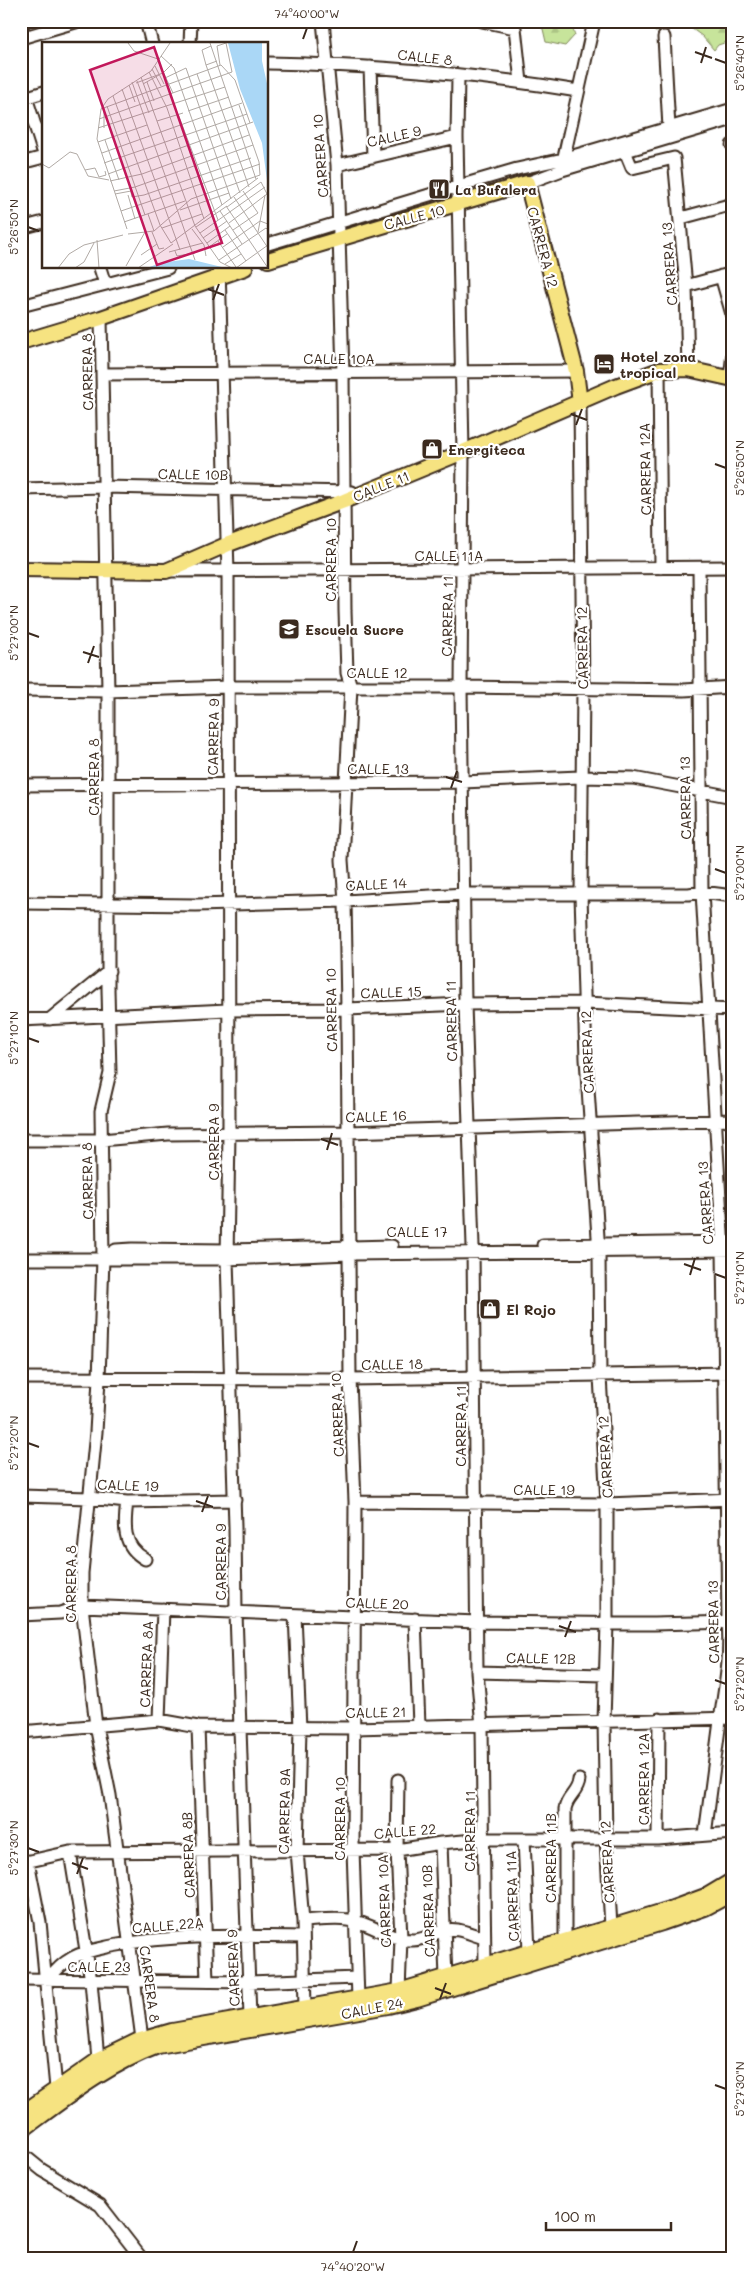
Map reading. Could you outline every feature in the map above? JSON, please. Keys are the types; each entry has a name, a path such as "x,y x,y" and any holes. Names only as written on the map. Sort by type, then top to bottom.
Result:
{"main road":[{"name":"CALLE 10","path":"269,260 340,237 459,205 527,183"},
{"name":"CARRERA 12","path":"527,183 576,371 580,404"},
{"path":"21,342 101,318 220,271 237,269"},
{"name":"CALLE 11","path":"21,569 166,571 344,497 365,492 580,404 616,386 659,370 688,368 732,379"},
{"name":"CALLE 24","path":"21,2114 98,2060 142,2039 172,2031 399,1991 695,1900 733,1880"},
{"name":"CALLE 24","path":"21,2131 98,2074 125,2059 158,2046 388,2006 417,1999 671,1920 705,1908 733,1893"}],"street":[{"path":"21,23 23,37 79,21"},
{"path":"146,21 151,42"},
{"path":"190,42 191,21"},
{"name":"CARRERA 10","path":"323,21 337,165 340,237 344,569 347,666 350,687 342,860 345,901 347,1009 350,1379 355,1502 353,1850 358,1999"},
{"path":"482,21 515,28 521,82"},
{"path":"562,165 593,26"},
{"path":"664,37 668,128"},
{"name":"CALLE 8","path":"269,63 370,67 521,82 578,92"},
{"path":"370,67 373,157"},
{"name":"CARRERA 11","path":"458,76 457,137 463,452 462,782 465,1004 473,1249 477,1672 482,1726 485,1839 485,1966"},
{"path":"42,93 24,98 42,150"},
{"name":"CALLE 10","path":"527,183 562,165 668,128 733,109"},
{"name":"CALLE 10","path":"269,244 517,169 562,165 624,151 733,119"},
{"name":"CALLE 9","path":"337,165 457,137"},
{"name":"CARRERA 13","path":"624,151 632,168 674,158 686,286 688,368"},
{"path":"21,164 42,157"},
{"path":"681,218 733,204"},
{"path":"21,228 42,223"},
{"path":"100,269 105,284"},
{"path":"21,306 164,269"},
{"name":"CARRERA 9","path":"220,271 228,572 227,1010 229,1133 227,1255 235,1500 236,1614 250,2018"},
{"path":"686,286 733,273"},
{"path":"721,276 733,318"},
{"name":"CARRERA 8","path":"101,318 108,691 110,1073 101,1111 103,1258 99,1379 82,1572 82,1606 96,1726 110,1795 142,2039"},
{"path":"732,379 733,352"},
{"name":"CARRERA 12A","path":"659,370 661,568"},
{"name":"CALLE 10A","path":"102,374 343,374 576,371"},
{"name":"CARRERA 12","path":"580,404 583,689 580,777 581,894 586,1059 599,1248 600,1376 607,1504 607,1623 604,1721 606,1838 611,1927"},
{"name":"CALLE 10B","path":"21,489 104,486 225,490 344,497"},
{"name":"CALLE 11A","path":"166,571 733,567"},
{"name":"CARRERA 13","path":"699,568 702,892 714,1120 728,1246 729,1373 730,1648 728,1676 720,1718 705,1835"},
{"name":"CALLE 12","path":"21,690 108,691 350,687 700,689 733,687"},
{"name":"CALLE 13","path":"21,785 108,786 227,783 462,782 580,777 633,778 733,798"},
{"name":"CALLE 14","path":"21,902 227,904 345,901 465,894 689,894 702,892 733,896"},
{"path":"50,1019 109,972"},
{"name":"CALLE 15","path":"21,1020 227,1010 347,1009 465,1004 585,1003 733,1010"},
{"name":"CALLE 16","path":"21,1140 101,1140 168,1134 348,1132 733,1120"},
{"name":"CALLE 17","path":"21,1259 227,1255 349,1250 728,1246"},
{"name":"CALLE 18","path":"21,1378 230,1380 729,1373"},
{"name":"CALLE 19","path":"21,1496 89,1498 127,1502 235,1500"},
{"name":"CALLE 19","path":"355,1502 607,1504 729,1499"},
{"path":"127,1502 125,1530 129,1544 135,1554 145,1559"},
{"name":"CALLE 20","path":"21,1615 60,1613 82,1606 163,1608 236,1614 477,1622 730,1622"},
{"name":"CARRERA 8A","path":"159,1720 163,1608"},
{"name":"CARRERA 9A","path":"295,1615 300,1728 297,1851 303,1920 304,2008"},
{"path":"415,1619 418,1726"},
{"name":"CALLE 12B","path":"477,1672 604,1674"},
{"name":"CALLE 21","path":"21,1732 159,1720 198,1727 354,1728 733,1718"},
{"name":"CARRERA 12A","path":"658,1839 659,1719"},
{"name":"CARRERA 8B","path":"198,1727 206,1981"},
{"name":"CARRERA 10A","path":"398,1780 397,1850 401,1938 399,1991"},
{"name":"CARRERA 11B","path":"565,1941 566,1801 578,1786 579,1780"},
{"name":"CALLE 22","path":"25,1862 70,1852 397,1850 485,1839 658,1839 733,1832"},
{"name":"CARRERA 11A","path":"524,1840 529,1952"},
{"name":"CARRERA 10B","path":"441,1843 446,1978"},
{"path":"70,1852 91,1981 98,2060"},
{"path":"25,1862 40,1922 56,2088"},
{"path":"303,1920 355,1921 376,1928 396,1938 422,1939 443,1931 456,1929 484,1938"},
{"name":"CALLE 22A","path":"47,1981 63,1964 87,1952 129,1943 205,1936 302,1937"},
{"name":"CALLE 23","path":"21,1979 47,1981 249,1982 357,1978"},
{"path":"21,2153 66,2185 100,2205 142,2259"}],"green space":[{"path":"538,21 574,21 572,27 575,35 565,46 546,42 543,29 539,26"},
{"path":"623,21 669,21 662,31 655,32 653,27 630,24"},
{"path":"681,21 733,21 733,40 718,45 714,50 702,36"}],"place":[{"name":"La Bufalera","path":"439,189"},
{"name":"Hotel zona tropical","path":"604,364"},
{"name":"Energiteca","path":"432,449"},
{"name":"Escuela Sucre","path":"289,629"},
{"name":"El Rojo","path":"490,1309"}]}
